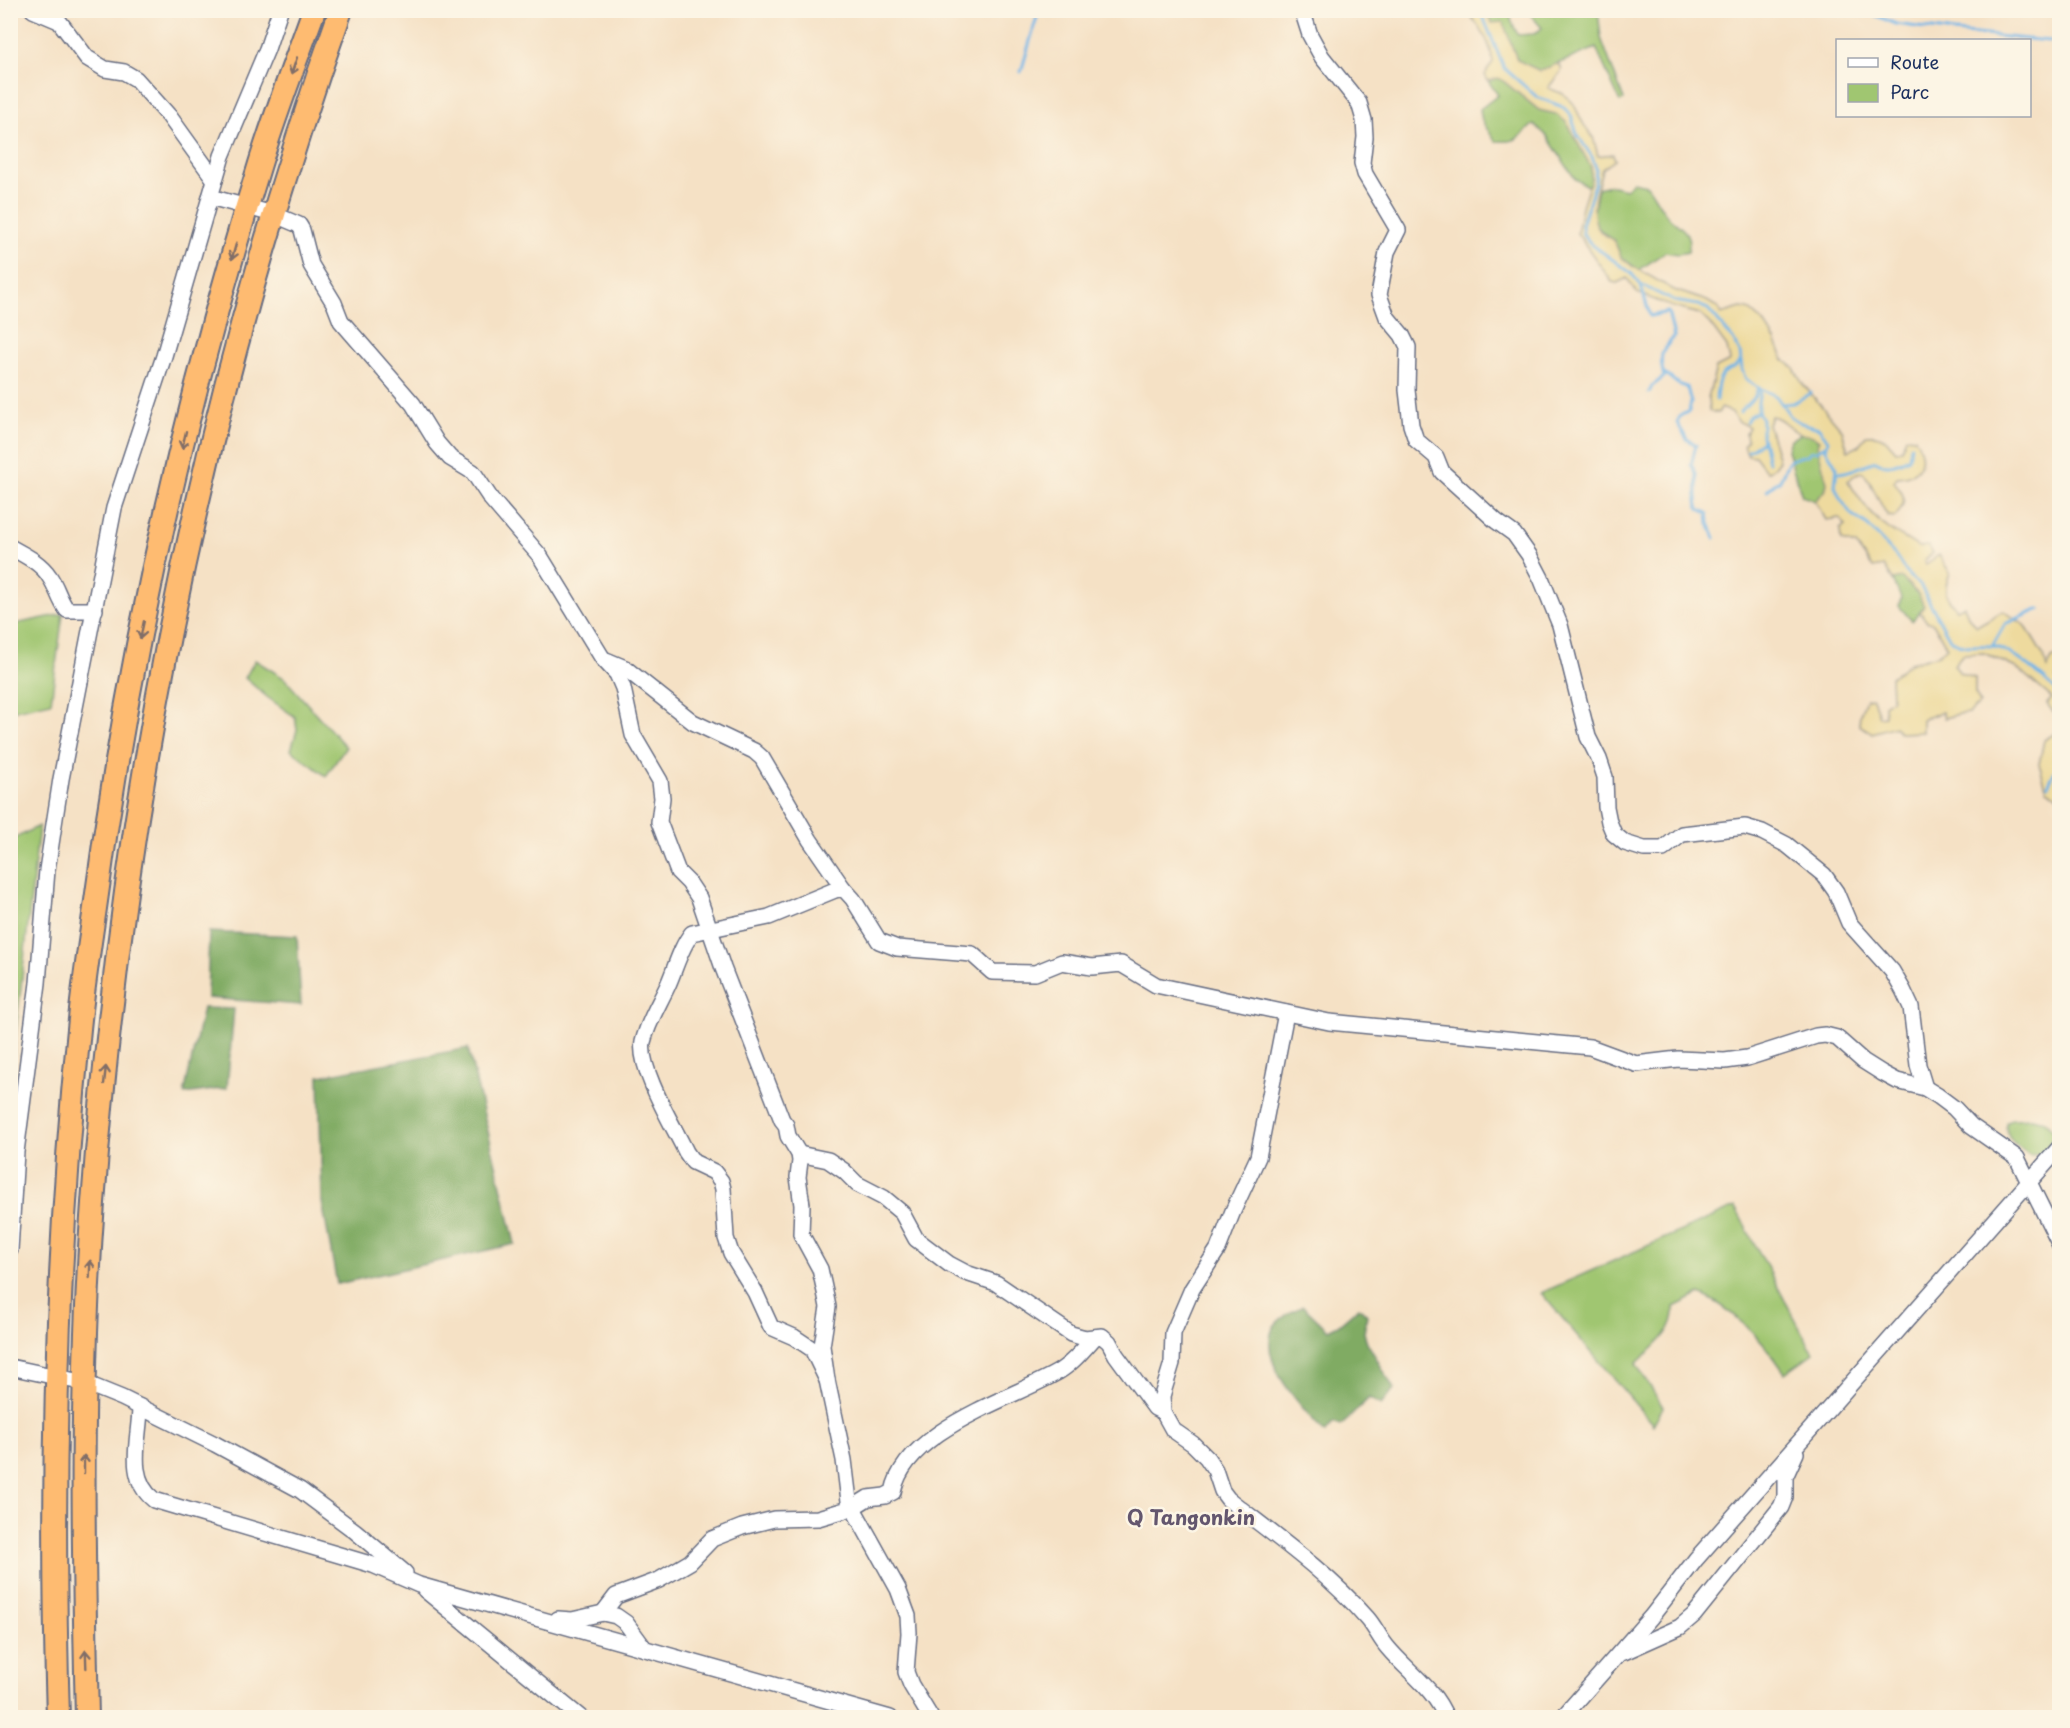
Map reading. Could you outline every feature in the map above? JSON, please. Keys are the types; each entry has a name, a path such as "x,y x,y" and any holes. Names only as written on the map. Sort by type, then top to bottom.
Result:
{"highway":[{"path":"58,1718 55,1457 65,1198 79,1025 102,851 128,696 160,542 199,374 260,162 314,10"},
{"path":"87,1718 84,1592 85,1383 93,1204 112,1009 130,863 152,722 185,556 230,368 273,214 341,10"}],"street":[{"path":"33,10 59,21 87,58 105,69 124,72 136,79 169,116 215,180"},
{"path":"271,10 271,31"},
{"path":"10,1250 16,1152 38,983 47,870 61,778 114,508 164,356 222,156 267,49 271,31 280,10"},
{"path":"1302,10 1310,35 1322,57 1359,104 1364,120 1362,164 1365,174 1398,230 1387,252 1379,295 1387,317 1402,335 1408,347 1407,390 1411,425 1416,440 1436,457 1442,471 1459,488 1514,534 1529,555 1541,578 1560,625 1588,737 1605,777 1606,807 1614,834 1625,843 1644,849 1663,849 1682,834 1745,827 1762,831 1787,845 1824,875 1836,892 1849,923 1892,971 1904,990 1911,1007 1918,1065 1925,1088"},
{"path":"210,197 273,214 299,225 311,265 334,303 341,321 413,404 444,451 450,458 473,472 491,499 540,556 603,658 617,674 623,688 633,735 660,781 662,798 659,822 674,862 678,872 699,898 757,1051 764,1076 799,1154 798,1188 802,1204 801,1234 820,1269 828,1307 822,1346 844,1460 849,1501 898,1589 909,1625 906,1672 911,1685 931,1718"},
{"path":"10,547 44,569 67,610 95,610"},
{"path":"603,658 625,668 693,722 754,751 762,758 810,840 853,899 879,941 897,948 972,954 992,972 1035,973 1062,962 1092,967 1121,964 1156,985 1329,1022 1590,1047 1636,1064 1678,1059 1725,1061 1747,1058 1816,1036 1825,1035 1837,1038 1863,1061 1882,1073 1925,1088 1954,1108 1978,1131 2018,1158 2060,1245"},
{"path":"827,1380 812,1349 794,1337 771,1327 755,1292 731,1253 726,1238 723,1189 720,1181 714,1172 693,1162 686,1152 645,1068 642,1045 650,1019 666,989 686,940 692,933 769,917 843,888"},
{"path":"1286,1013 1258,1157 1218,1249 1192,1289 1173,1333 1172,1363 1162,1396 1163,1412 1173,1430 1193,1444 1207,1458 1215,1470 1221,1491 1228,1499 1316,1569 1367,1618 1388,1647 1435,1698 1446,1718"},
{"path":"1562,1718 1651,1617 1696,1559 2060,1147"},
{"path":"799,1154 828,1160 844,1171 856,1184 884,1198 902,1214 916,1239 949,1264 966,1273 996,1283 1071,1334 1085,1338 1102,1336 1155,1408 1163,1412"},
{"path":"603,1613 616,1596 659,1580 690,1562 712,1539 742,1527 774,1520 818,1518 852,1508 868,1498 885,1496 893,1492 896,1479 907,1460 947,1428 1010,1394 1060,1371 1095,1337"},
{"path":"10,1368 85,1383 215,1444 300,1490 355,1531 581,1718"},
{"path":"140,1407 135,1462 139,1479 147,1495 154,1500 374,1564 419,1585 890,1718"},
{"path":"1618,1654 1680,1627 1694,1615 1781,1507 1785,1497 1785,1477 1802,1438"},
{"path":"534,1617 572,1620 603,1613 616,1616 626,1623 645,1649"}],"green space":[{"path":"1485,11 1512,11 1511,20 1518,35 1534,34 1542,28 1529,11 1598,11 1601,38 1624,100 1620,102 1596,48 1540,71 1517,60 1503,23 1492,23"},
{"path":"1497,78 1539,110 1557,114 1566,122 1591,167 1589,187 1575,179 1547,136 1534,124 1514,140 1495,141 1482,121 1480,109 1498,95 1488,81"},
{"path":"1632,182 1647,185 1670,219 1683,229 1688,238 1688,252 1678,254 1665,252 1639,270 1621,257 1614,240 1596,224 1595,205 1598,188 1609,185 1626,189"},
{"path":"1801,434 1811,434 1819,441 1827,483 1825,491 1815,501 1802,496 1787,450 1790,440"},
{"path":"1902,578 1918,594 1924,606 1912,621 1899,606 1901,598 1893,580"},
{"path":"63,614 51,702 11,711 10,625"},
{"path":"255,660 284,678 346,747 326,776 291,750 297,730 295,717 245,678"},
{"path":"39,826 12,1067 10,1064 11,840"},
{"path":"209,932 297,936 301,1005 207,998"},
{"path":"203,1008 234,1009 227,1088 184,1094"},
{"path":"468,1048 515,1244 337,1284 322,1202 319,1076"},
{"path":"2032,1118 2045,1121 2056,1135 2042,1154 2030,1155 2021,1149 2010,1138 2006,1129 2006,1123 2012,1119"},
{"path":"1735,1207 1813,1353 1785,1373 1768,1350 1737,1317 1726,1308 1700,1294 1674,1307 1674,1316 1667,1332 1656,1346 1636,1364 1663,1407 1653,1425 1541,1293"},
{"path":"1303,1306 1328,1330 1338,1325 1359,1307 1367,1315 1364,1333 1367,1342 1394,1389 1381,1405 1369,1398 1341,1426 1333,1423 1325,1433 1285,1385 1271,1356 1270,1342 1275,1324"}],"sand":[{"path":"1466,11 1485,11 1492,23 1503,22 1517,60 1540,71 1559,63 1562,70 1548,88 1563,94 1573,103 1593,137 1598,156 1613,154 1615,160 1602,169 1594,210 1597,226 1602,233 1614,240 1621,257 1632,266 1674,290 1707,301 1717,307 1721,314 1741,308 1748,309 1764,323 1784,360 1794,368 1802,383 1842,430 1848,451 1858,446 1867,435 1883,438 1896,451 1901,450 1906,437 1915,438 1921,453 1920,465 1912,473 1897,477 1894,482 1904,499 1895,517 1888,516 1863,472 1856,474 1848,481 1866,507 1883,524 1918,547 1928,546 1933,553 1924,560 1926,564 1939,555 1950,573 1946,592 1956,609 1964,606 1969,618 1977,626 2003,611 2025,625 2043,655 2047,668 2052,659 2059,655 2059,674 2056,678 2059,682 2059,712 2054,713 2047,704 2052,698 2018,669 1984,653 1963,654 1954,665 1960,673 1975,678 1975,693 1980,703 1969,713 1944,718 1942,712 1922,719 1922,732 1900,733 1895,726 1872,733 1859,725 1860,714 1866,699 1873,698 1879,717 1885,716 1884,705 1892,699 1891,677 1910,663 1937,655 1947,647 1933,623 1927,622 1920,612 1924,606 1918,594 1902,578 1893,580 1884,566 1873,568 1856,545 1841,541 1840,529 1846,526 1839,518 1826,520 1815,501 1825,491 1827,483 1817,445 1819,440 1811,435 1797,432 1771,416 1768,424 1779,460 1767,472 1755,456 1748,455 1743,445 1747,441 1746,433 1749,427 1737,421 1732,412 1721,408 1718,413 1709,411 1708,398 1716,368 1730,361 1727,347 1700,314 1673,307 1637,293 1627,278 1617,283 1612,282 1577,233 1582,206 1591,179 1591,167 1566,122 1556,114 1539,110 1502,80 1497,78 1488,81 1485,75 1493,62 1489,47 1480,28"},
{"path":"2059,731 2059,797 2047,790 2039,764 2044,740"}],"waterway":[{"path":"1021,72 1039,10"},
{"path":"1476,10 1484,19 1504,68 1537,97 1563,107 1571,115 1577,134 1592,157 1596,168 1595,183 1582,225 1583,234 1591,244 1631,273 1641,285 1674,301 1708,309 1733,339 1740,352 1742,370 1746,379 1776,396 1791,417 1801,423 1819,428 1828,441 1826,449 1837,468 1835,486 1840,498 1851,514 1868,526 1895,555 1909,576 1920,585 1950,639 1960,644 1991,646 2008,652 2060,694"},
{"path":"1863,10 1896,24 2028,39"},
{"path":"2031,39 2060,42"},
{"path":"1641,286 1650,316 1668,312 1674,337 1662,355 1661,364 1664,377 1652,386 1649,393"},
{"path":"1716,400 1721,376 1740,362"},
{"path":"1663,372 1678,384 1687,387 1691,403 1689,411 1680,416 1677,423 1687,439 1696,445 1691,465 1697,481 1697,504 1699,509 1708,513 1715,538"},
{"path":"1740,412 1755,396 1758,388"},
{"path":"1761,389 1758,411 1762,420 1762,436 1768,462"},
{"path":"1782,404 1793,403 1811,393"},
{"path":"1746,422 1758,411"},
{"path":"1748,451 1763,441"},
{"path":"1767,490 1780,480 1789,460 1807,455 1811,451 1817,451 1826,445"},
{"path":"1837,473 1876,461 1885,465 1897,463 1909,458 1911,445"},
{"path":"1993,645 2005,624 2040,609"},
{"path":"2048,785 2055,771 2060,768"}],"district":[{"name":"Q Tangonkin","path":"1191,1517"}]}
